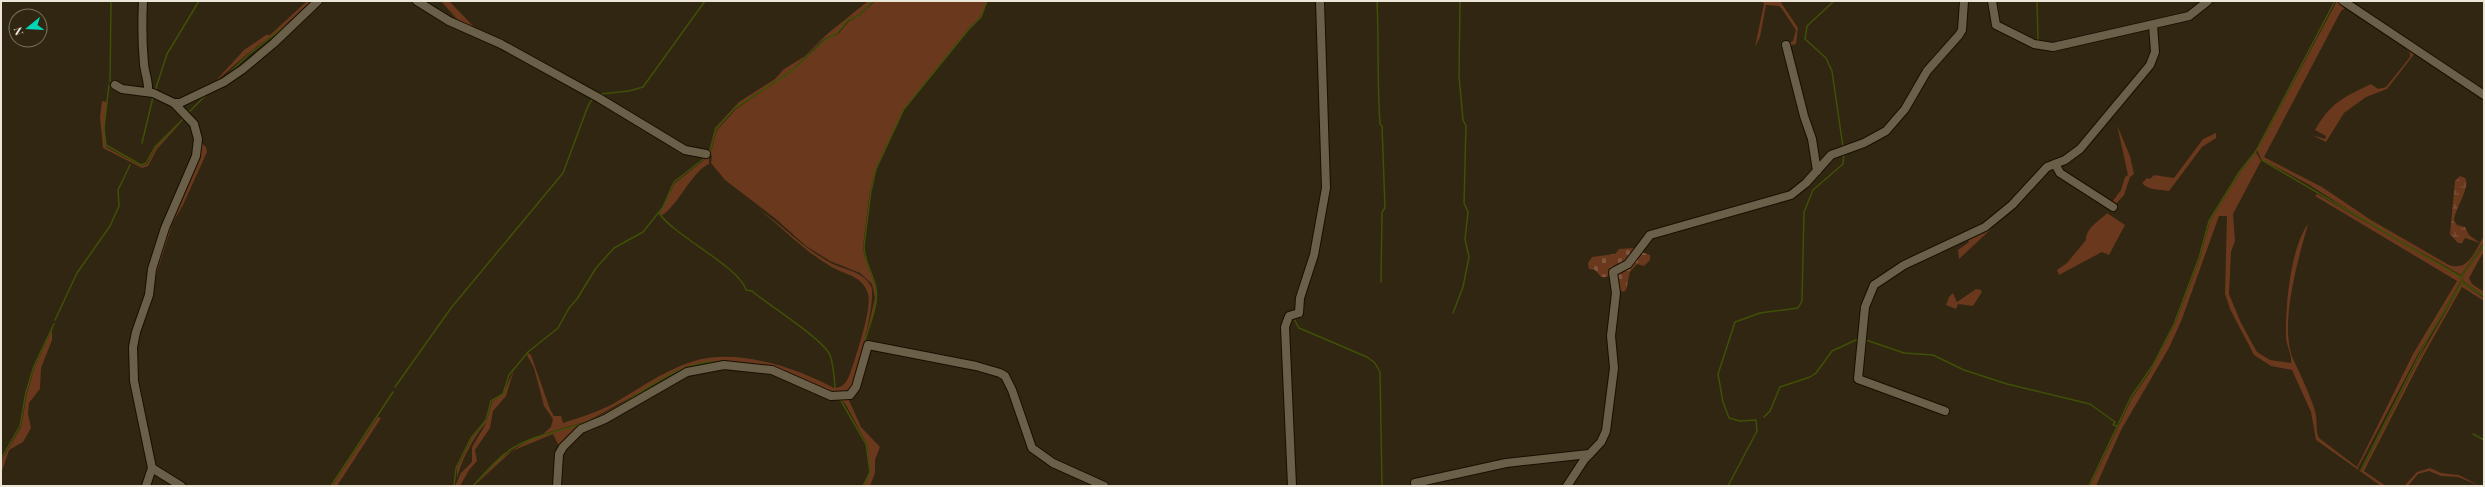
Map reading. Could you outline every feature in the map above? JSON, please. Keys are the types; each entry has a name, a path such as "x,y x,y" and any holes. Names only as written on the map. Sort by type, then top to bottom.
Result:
{"street":[{"path":"143,1 142,43 144,67 149,81 148,92"},
{"path":"115,85 122,89 148,92 174,103 180,103 224,82 243,69 274,44 318,1"},
{"path":"417,1 449,21 501,44 599,98 685,150 706,154"},
{"path":"1292,486 1285,327 1289,316 1299,313 1300,298 1314,255 1326,188 1320,1"},
{"path":"1567,486 1589,454 1601,442 1606,431 1614,374 1611,336 1616,293 1613,272 1628,264 1650,235 1791,195 1802,187 1835,152 1875,138 1886,130 1899,116 1928,71 1959,35 1962,30 1964,1"},
{"path":"1992,1 1996,26 2013,35 2042,46 2053,47 2074,44 2189,16 2208,1"},
{"path":"2343,1 2484,95"},
{"path":"1945,411 1858,379 1866,307 1871,289 1878,282 1898,268 1985,228 2012,205 2043,172 2080,149 2145,74 2155,52 2153,25"},
{"path":"1786,45 1804,116 1812,139 1817,170"},
{"path":"146,486 152,468 134,381 133,347 136,332 149,295 153,263 198,146 194,124 174,103"},
{"path":"2055,164 2060,173 2113,207"},
{"path":"558,486 559,454 563,447 581,429 605,419 688,372 724,365 772,370 831,396 846,396 854,392 868,345 976,366 1000,373 1012,390 1032,448 1053,463 1104,486"},
{"path":"1415,483 1506,463 1589,454"},
{"path":"152,468 180,486"}],"green space":[{"path":"307,1 311,1 281,29 247,54 212,85 244,50 266,35 270,35"},
{"path":"441,1 449,1 476,29 463,26"},
{"path":"868,1 873,1 858,15 848,20 837,33 824,39 792,70 735,108 716,129 708,154 715,128 739,102 775,79 784,69 805,56 826,35"},
{"path":"875,1 987,1 981,16 969,28 904,109 876,168 870,191 863,246 876,292 874,309 867,332 875,298 872,284 860,273 830,261 806,246 776,219 725,180 711,163 712,156 710,155 717,130 736,109 792,71 825,40 838,34 849,21 859,16"},
{"path":"1762,1 1780,1 1798,28 1796,44 1788,46 1787,44 1793,41 1796,30 1782,9 1779,6 1766,5 1760,37 1755,47 1764,4"},
{"path":"2337,1 2354,11 2345,8 2341,11 2264,157 2322,187 2371,220 2449,265 2456,266 2466,263 2471,258 2484,236 2484,242 2461,275 2369,223 2308,184 2261,159 2257,150"},
{"path":"2400,42 2415,53 2387,89 2366,97 2344,113 2326,142 2312,135 2325,139 2326,136 2315,130 2333,106 2345,97 2371,84 2378,89 2386,87 2410,57 2410,53"},
{"path":"102,101 107,102 104,128 106,147 141,166 147,164 156,147 186,117 157,149 148,166 142,168 103,148 100,117"},
{"path":"2117,125 2130,156 2134,174 2130,177 2124,195 2116,204 2112,202 2121,190 2125,177 2128,175"},
{"path":"2216,133 2216,138 2202,147 2169,191 2151,189 2142,183 2147,178 2150,179 2154,175 2174,178 2203,139"},
{"path":"199,141 206,147 207,152 183,205 173,222 153,284 153,269"},
{"path":"2256,152 2261,161 2233,214 2235,241 2231,252 2229,294 2241,323 2257,352 2270,360 2291,363 2291,357 2286,339 2286,312 2293,263 2302,235 2308,224 2291,293 2288,330 2290,347 2294,361 2316,414 2317,432 2319,438 2357,467 2413,354 2457,281 2315,196 2317,194 2461,277 2461,281 2418,354 2358,468 2359,470 2316,440 2311,412 2292,370 2271,366 2254,355 2230,309 2225,294 2227,216 2219,216 2182,319 2169,348 2121,430 2096,486 2090,486 2132,398 2150,372 2175,324 2200,258 2210,221 2241,171"},
{"path":"709,156 709,164 697,174 673,205 661,216 660,213 675,183"},
{"path":"2460,176 2465,178 2466,187 2454,221 2457,225 2465,227 2469,235 2480,243 2465,238 2462,243 2458,243 2450,234 2455,181"},
{"path":"2107,213 2125,225 2109,255 2102,252 2059,275 2057,270 2067,263 2086,240 2088,231"},
{"path":"766,215 819,256 834,265 857,273 871,286 872,293 869,320 861,355 850,391 833,393 777,368 743,363 707,362 680,370 588,421 543,434 551,427 553,419 544,406 534,368 527,355 528,353 531,355 550,409 554,416 561,416 563,423 611,405 670,370 691,362 708,358 745,358 801,373 834,388 843,385 850,373 862,336 867,316 869,300 868,294 866,288 857,279 820,260"},
{"path":"1992,225 1990,230 1959,259 1958,250 1969,242 1967,238"},
{"path":"2484,246 2484,251 2469,278 2472,284 2484,292 2484,295 2463,281 2462,277"},
{"path":"1619,249 1637,249 1631,258 1622,268 1612,275 1601,277 1595,270 1589,269 1588,264 1592,257 1615,254"},
{"path":"1639,251 1650,255 1650,260 1644,266 1637,264 1630,272 1626,290 1623,292 1616,287 1614,273"},
{"path":"2462,283 2484,298 2484,301 2462,287 2422,358 2364,471 2386,486 2381,486 2360,471 2362,470 2419,358"},
{"path":"1976,289 1981,290 1982,292 1973,306 1958,304 1956,309 1946,305 1949,297 1953,293 1957,302"},
{"path":"52,330 52,340 41,368 40,389 29,403 28,414 31,428 23,442 9,450 1,474 1,461 21,427 27,393 35,366"},
{"path":"866,339 867,345 856,387 850,394 836,395 822,392 783,374 757,367 743,365 715,365 702,367 671,378 628,404 587,426 572,437 561,450 553,434 512,451 474,486 499,459 532,438 588,422 681,371 693,366 722,362 753,364 782,370 827,391 841,394 848,393 853,387"},
{"path":"514,370 506,396 493,411 490,428 475,450 477,461 469,470 460,486 455,486 461,473 472,462 472,447 487,422 482,427 469,449 461,465 457,479 457,468 472,438 487,420 492,402 503,394"},
{"path":"840,398 848,398 861,427 880,447 875,460 875,473 870,486 864,486 870,472 867,444 846,405"},
{"path":"378,417 381,418 337,486 332,486"},
{"path":"2430,468 2441,473 2459,475 2480,486 2458,477 2441,476 2429,471 2418,474 2408,486 2404,486 2417,472"}],"waterway":[{"path":"110,82 111,1"},
{"path":"155,91 167,54 199,1"},
{"path":"600,94 629,91 643,87 705,1"},
{"path":"709,155 716,129 735,108 792,71 825,40 837,33 848,20 858,16 873,1"},
{"path":"864,345 875,309 877,295 875,283 864,252 871,191 876,169 904,109 969,29 981,17 987,1"},
{"path":"1377,1 1379,109 1380,124 1382,126 1385,208 1382,212 1381,282"},
{"path":"1453,313 1463,287 1469,257 1465,239 1468,212 1464,203 1466,126 1463,120 1459,76 1460,1"},
{"path":"1834,1 1807,26 1805,39 1826,58 1832,71 1843,147"},
{"path":"2037,1 2038,42"},
{"path":"2089,486 2131,397 2153,365 2174,324 2199,258 2209,221 2240,171 2256,151 2335,1"},
{"path":"225,77 248,55 288,24"},
{"path":"109,85 104,128 106,145 141,165 146,163 155,147 184,118"},
{"path":"188,113 206,95"},
{"path":"142,143 153,97"},
{"path":"395,387 451,308 563,173 588,106 593,98"},
{"path":"1728,486 1757,431 1756,420 1740,421 1729,418 1723,402 1718,374 1735,322 1760,313 1798,308 1802,301 1804,212 1813,190 1843,164 1844,153"},
{"path":"454,486 456,468 471,438 486,420 491,401 503,394 509,375 528,352 558,328 569,308 577,299 596,268 614,248 643,232 663,207 674,182 706,157"},
{"path":"2262,160 2461,277 2462,282 2484,296"},
{"path":"55,320 77,273 110,226 119,206 118,190 130,165"},
{"path":"659,213 678,232 732,272 741,281 746,290 752,291 817,340 830,355 834,372 835,388"},
{"path":"2461,277 2484,244"},
{"path":"2361,470 2429,336 2462,282"},
{"path":"1294,319 1299,328 1367,357 1375,363 1380,372 1382,486"},
{"path":"1,459 20,426 26,392 34,366 54,324"},
{"path":"1764,417 1770,411 1780,387 1810,377 1816,373 1832,351 1858,339"},
{"path":"1866,340 1904,353 1933,355 1964,370 2007,384 2090,404 2115,422 2113,425 2117,426"},
{"path":"473,486 502,456 522,443 604,415 653,384 686,367 704,363 722,362"},
{"path":"783,371 805,380"},
{"path":"331,486 393,392"},
{"path":"840,399 866,444 870,472 863,486"},
{"path":"2473,434 2484,440"}]}
